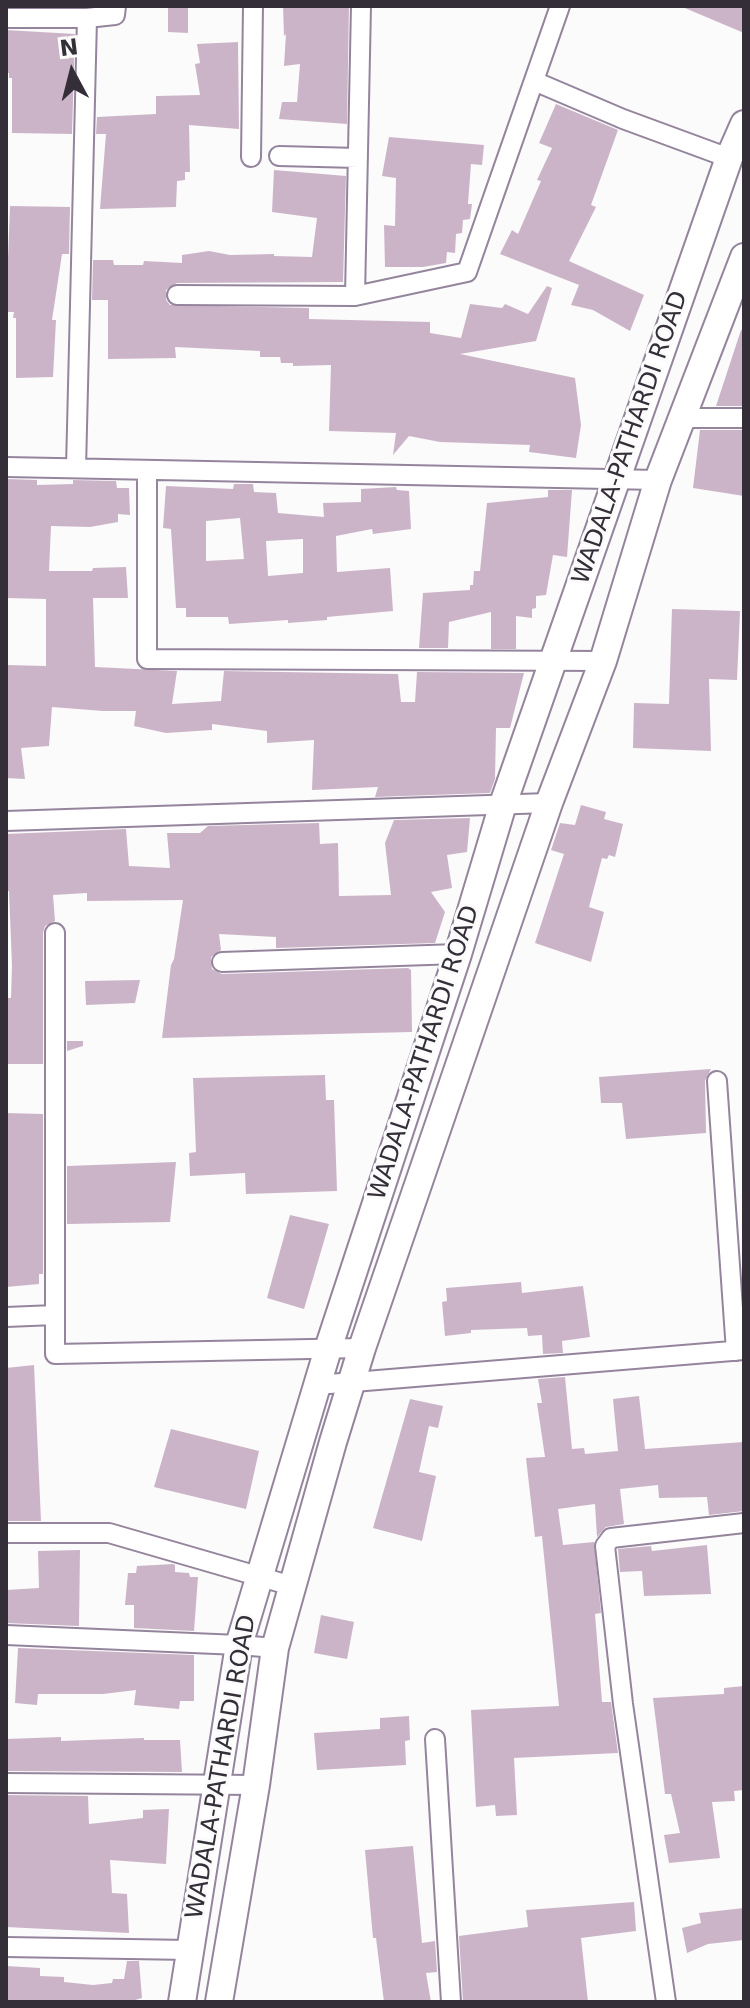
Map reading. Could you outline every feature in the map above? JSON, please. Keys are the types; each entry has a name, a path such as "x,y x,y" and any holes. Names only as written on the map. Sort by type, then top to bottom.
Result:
{"main road":[{"name":"WADALA-PATHARDI ROAD","path":"182,2002 239,1645 328,1349 458,954 503,804 615,479 729,158 744,124"},
{"name":"WADALA-PATHARDI ROAD","path":"219,2002 256,1785 275,1648 351,1381 549,803 603,661 658,480 744,257"}],"street":[{"path":"6,18 52,12 87,18 115,15 116,6"},
{"path":"251,157 253,6"},
{"path":"355,296 361,6"},
{"path":"177,295 355,296 467,272 560,6"},
{"path":"76,468 87,18"},
{"path":"534,81 623,119 729,158"},
{"path":"279,156 358,158"},
{"path":"680,418 744,418"},
{"path":"6,467 658,480"},
{"path":"147,471 147,659 603,661"},
{"path":"6,821 549,803"},
{"path":"55,933 55,1354 362,1348"},
{"path":"222,962 458,954"},
{"path":"317,1385 740,1350 717,1081"},
{"path":"6,1317 55,1315"},
{"path":"666,2002 623,1704 605,1546 611,1538 744,1523"},
{"path":"6,1533 109,1533 292,1586"},
{"path":"6,1635 275,1648"},
{"path":"435,1739 451,2002"},
{"path":"6,1783 256,1785"},
{"path":"6,1947 190,1950"}],"building":[{"path":"168,6 188,6 188,33 168,32"},
{"path":"283,6 349,6 347,124 279,119 282,102 297,102 300,64 284,66 286,34 284,36"},
{"path":"680,6 744,6 744,33"},
{"path":"6,30 75,34 72,134 12,133 12,78 6,73"},
{"path":"238,42 239,129 189,125 190,172 185,172 185,180 177,181 176,207 100,209 106,134 96,134 97,117 156,114 156,96 200,95 195,64 200,63 197,44"},
{"path":"556,104 618,130 591,205 596,207 569,261 644,295 630,331 593,310 571,305 579,285 500,254 512,230 518,234 541,181 537,180 552,148 539,143"},
{"path":"389,137 484,145 482,165 471,164 470,219 463,220 462,233 456,234 455,253 447,252 446,263 423,267 385,267 384,225 395,226 396,178 382,176"},
{"path":"274,170 346,176 343,282 177,283 166,290 166,300 170,305 309,308 309,319 430,322 430,333 461,338 470,304 502,308 505,304 528,314 547,286 552,288 536,341 460,354 575,378 581,425 576,458 529,452 530,445 440,442 409,436 393,455 396,433 329,431 331,365 293,366 293,363 281,363 280,357 260,357 260,351 175,347 176,358 108,359 108,300 92,300 93,260 113,260 114,265 143,265 144,261 182,263 182,255 209,251 230,255 312,257 317,218 272,212"},
{"path":"10,206 70,207 69,254 62,254 52,320 56,320 53,377 16,378 16,318 13,318 14,312 6,312"},
{"path":"741,330 744,331 744,406 716,406"},
{"path":"700,430 744,430 744,496 693,488"},
{"path":"6,479 37,480 37,485 73,484 73,480 116,481 117,488 129,488 130,515 118,514 118,522 90,527 51,526 49,571 126,567 128,598 93,598 95,667 177,671 172,704 221,701 224,671 398,674 401,702 415,702 417,672 524,673 510,728 496,728 495,779 490,793 375,797 378,787 312,790 314,740 267,743 267,731 212,724 212,730 166,733 134,726 136,711 52,707 49,746 21,748 25,779 6,778 6,665 46,666 46,599 6,598"},
{"path":"234,484 253,484 254,492 276,493 278,513 324,517 323,503 361,502 361,489 396,487 397,490 409,491 411,529 373,534 372,529 336,536 337,572 390,568 393,611 288,623 288,620 229,624 228,617 186,617 186,608 176,608 171,529 163,528 166,486 233,489","holes":["240,518 244,559 206,561 206,521","303,539 303,573 268,576 266,541"]},
{"path":"548,490 572,490 567,557 553,555 546,595 536,596 532,618 516,616 516,649 491,649 491,612 449,622 448,648 419,648 423,593 470,590 474,571 480,571 487,503 548,497"},
{"path":"672,609 740,611 737,680 709,679 711,751 633,748 634,703 669,704"},
{"path":"581,805 606,812 604,819 623,824 615,857 609,855 607,859 602,858 589,907 604,912 591,962 535,943 564,854 551,850 560,823 575,825"},
{"path":"470,818 467,852 447,855 452,888 431,892 445,912 435,943 276,948 276,937 219,934 221,950 211,957 212,969 222,974 408,968 411,970 412,1032 162,1038 183,900 87,901 87,893 53,895 55,921 45,926 43,933 43,1064 6,1064 6,998 11,998 12,966 9,891 6,891 6,834 126,829 129,866 170,868 167,833 200,833 208,826 319,823 320,844 338,843 339,896 391,895 385,843 394,820"},
{"path":"140,980 135,1003 86,1005 85,981"},
{"path":"67,1041 83,1041 83,1046 67,1051"},
{"path":"711,1069 705,1081 706,1133 626,1139 622,1103 601,1103 599,1077"},
{"path":"325,1075 326,1100 334,1100 337,1191 246,1194 245,1173 190,1176 189,1153 196,1152 193,1078"},
{"path":"6,1113 43,1114 43,1274 39,1274 39,1284 6,1287"},
{"path":"176,1162 170,1222 67,1224 67,1166"},
{"path":"290,1215 329,1224 304,1309 267,1298"},
{"path":"521,1282 522,1293 583,1286 590,1337 562,1341 563,1353 543,1354 542,1335 528,1336 527,1328 471,1330 471,1333 445,1336 442,1302 447,1301 446,1288"},
{"path":"34,1365 41,1521 6,1521 6,1368"},
{"path":"565,1377 572,1449 584,1448 585,1454 618,1451 613,1399 639,1396 645,1449 744,1442 744,1511 709,1515 707,1497 659,1498 658,1485 620,1489 624,1524 606,1527 597,1537 595,1504 558,1509 563,1545 594,1542 601,1613 595,1614 602,1702 611,1702 618,1753 514,1758 517,1815 496,1816 495,1805 476,1807 471,1710 559,1706 542,1536 535,1537 526,1458 545,1457 537,1403 542,1403 538,1379"},
{"path":"410,1399 443,1406 438,1428 429,1426 419,1472 436,1476 422,1541 373,1528"},
{"path":"171,1429 259,1451 246,1509 154,1487"},
{"path":"707,1545 711,1594 644,1596 642,1571 620,1572 618,1549 651,1546 652,1551"},
{"path":"80,1550 79,1626 6,1623 6,1590 39,1588 38,1551"},
{"path":"173,1564 175,1572 198,1577 194,1631 134,1628 134,1605 125,1605 128,1573 136,1573 137,1566"},
{"path":"321,1615 354,1622 347,1659 314,1653"},
{"path":"18,1648 194,1655 194,1701 180,1701 179,1709 134,1705 136,1690 103,1694 38,1694 37,1705 15,1703"},
{"path":"744,1686 744,1790 734,1791 735,1801 712,1802 720,1858 669,1863 664,1835 680,1833 671,1794 665,1794 653,1698 724,1694 724,1688"},
{"path":"409,1716 410,1740 405,1741 406,1765 317,1770 314,1733 380,1729 380,1718"},
{"path":"61,1737 61,1741 180,1740 182,1772 6,1771 6,1739"},
{"path":"6,1795 88,1796 89,1824 143,1818 143,1810 169,1809 166,1864 110,1860 112,1893 127,1894 129,1933 6,1927"},
{"path":"413,1846 422,1943 435,1941 437,1972 426,1973 431,2002 384,2002 376,1938 373,1938 365,1850"},
{"path":"634,1902 636,1931 581,1938 588,2002 463,2002 459,1936 528,1927 526,1910"},
{"path":"744,1908 744,1940 708,1944 687,1953 682,1928 701,1923 699,1913"},
{"path":"127,1961 139,1961 142,1998 128,2002 6,2002 6,1966 40,1968 40,1976 64,1977 64,1982 93,1985 124,1979"}]}
